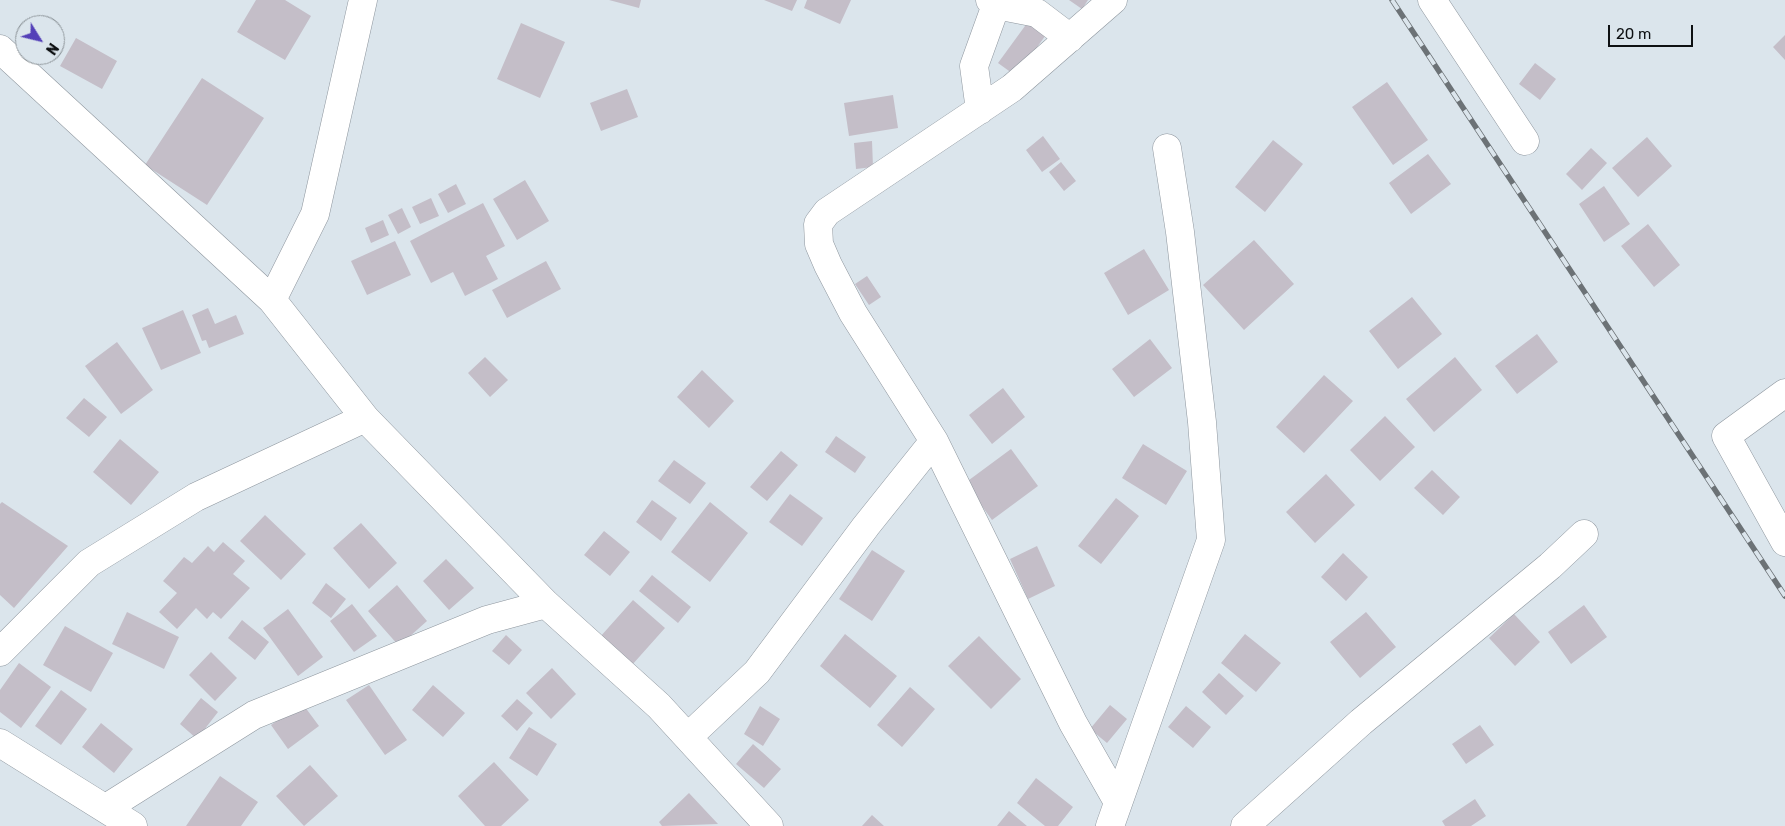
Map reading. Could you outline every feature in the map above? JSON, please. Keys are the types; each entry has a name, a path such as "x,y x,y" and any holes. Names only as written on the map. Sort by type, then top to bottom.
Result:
{"street":[{"path":"272,300 315,214 363,0"},
{"path":"1113,0 1012,88 827,212 818,224 819,244 828,265 853,313 934,441 1074,723 1114,814"},
{"path":"1432,0 1525,141"},
{"path":"980,110 974,66 993,2 1037,14 1070,38"},
{"path":"0,49 272,300 365,418 546,604 659,706 769,826"},
{"path":"1114,814 1211,540 1202,422 1180,232 1167,148"},
{"path":"1785,393 1726,436 1785,542"},
{"path":"0,652 89,563 196,497 365,418"},
{"path":"688,737 757,672 866,526 934,441"},
{"path":"1245,826 1361,722 1550,566 1584,534"},
{"path":"106,808 254,715 487,620 546,604"},
{"path":"0,743 134,826"}],"building":[{"path":"256,0 285,0 311,16 285,60 237,32"},
{"path":"609,0 641,0 639,8"},
{"path":"764,0 797,0 792,11"},
{"path":"807,0 851,0 840,24 804,8"},
{"path":"1069,0 1088,0 1082,9"},
{"path":"1033,15 1051,28 1016,76 998,63"},
{"path":"521,23 565,42 540,98 497,79"},
{"path":"1785,35 1785,60 1773,47"},
{"path":"76,38 117,61 102,89 60,66 65,65 65,57"},
{"path":"1535,63 1556,79 1540,100 1519,84"},
{"path":"202,78 264,118 207,205 145,165"},
{"path":"1387,82 1428,140 1393,165 1352,107"},
{"path":"627,89 638,117 601,131 590,103"},
{"path":"893,95 898,128 849,136 844,103"},
{"path":"1043,136 1060,159 1042,172 1026,150"},
{"path":"1647,137 1672,166 1638,197 1612,168"},
{"path":"1273,140 1303,164 1265,212 1235,187"},
{"path":"872,141 873,167 856,169 854,143"},
{"path":"1591,148 1607,163 1582,190 1566,174"},
{"path":"1428,154 1451,184 1411,214 1389,183"},
{"path":"1061,162 1076,181 1064,191 1049,172"},
{"path":"525,180 549,221 517,240 493,199"},
{"path":"456,184 466,204 448,213 438,194"},
{"path":"1604,186 1630,224 1604,242 1579,204"},
{"path":"431,198 439,216 420,224 412,207"},
{"path":"483,203 505,246 486,256 498,279 465,296 453,272 431,283 410,241"},
{"path":"402,208 411,227 398,234 388,215"},
{"path":"383,220 389,235 371,243 365,228"},
{"path":"1648,224 1680,265 1654,287 1621,246"},
{"path":"1254,240 1294,284 1244,330 1203,285"},
{"path":"395,241 411,275 367,295 351,261"},
{"path":"1144,249 1169,290 1128,315 1104,273"},
{"path":"546,261 561,289 507,318 492,290"},
{"path":"867,276 881,297 869,305 855,284"},
{"path":"1412,297 1442,334 1398,369 1369,331"},
{"path":"208,308 215,324 236,315 244,334 209,348 206,340 202,341 192,315"},
{"path":"183,310 201,353 161,370 142,328"},
{"path":"1537,334 1558,362 1517,394 1495,366"},
{"path":"1150,339 1172,368 1134,397 1112,369"},
{"path":"117,342 153,390 121,414 85,366"},
{"path":"485,357 508,380 490,397 468,373"},
{"path":"1455,357 1482,390 1434,432 1406,399"},
{"path":"702,370 734,401 709,428 677,397"},
{"path":"1324,375 1353,401 1304,453 1276,427"},
{"path":"1003,388 1025,417 992,444 969,415"},
{"path":"84,398 107,417 89,437 66,418"},
{"path":"1385,416 1415,447 1380,481 1350,450"},
{"path":"836,436 866,457 855,473 825,452"},
{"path":"120,439 159,472 131,505 93,472"},
{"path":"1143,444 1187,471 1166,505 1122,478"},
{"path":"1011,449 1038,486 992,520 965,483"},
{"path":"781,451 798,465 767,501 750,487"},
{"path":"674,460 706,483 690,504 658,481"},
{"path":"1432,470 1460,497 1443,515 1414,488"},
{"path":"1326,474 1355,505 1315,543 1286,512"},
{"path":"790,494 823,518 802,546 769,522"},
{"path":"1116,498 1139,516 1101,564 1078,546"},
{"path":"652,500 677,518 661,541 636,522"},
{"path":"2,502 68,546 14,608 0,595 0,504"},
{"path":"710,502 748,533 710,582 671,552"},
{"path":"265,515 306,554 281,580 240,541"},
{"path":"361,523 397,563 369,589 333,548"},
{"path":"604,531 630,552 610,576 584,555"},
{"path":"223,542 245,561 233,574 250,588 221,619 213,612 207,619 196,608 177,629 159,612 177,593 163,581 184,557 192,563 208,546 214,552"},
{"path":"1037,546 1055,586 1028,599 1010,559"},
{"path":"872,550 905,571 872,621 839,599"},
{"path":"1343,553 1368,577 1346,601 1321,577"},
{"path":"446,559 474,588 449,610 423,581"},
{"path":"652,575 691,607 678,623 639,591"},
{"path":"326,583 346,599 331,618 312,603"},
{"path":"397,585 427,621 399,646 368,611"},
{"path":"633,600 665,628 632,665 600,637"},
{"path":"352,604 377,636 354,652 330,621"},
{"path":"1584,605 1607,637 1571,664 1548,632"},
{"path":"288,609 323,657 298,676 263,628"},
{"path":"127,612 179,637 164,669 112,644"},
{"path":"1366,612 1396,647 1360,678 1330,642"},
{"path":"1514,614 1540,642 1515,666 1489,638"},
{"path":"242,620 269,642 255,660 228,638"},
{"path":"65,626 113,653 91,692 43,665"},
{"path":"845,634 897,676 870,708 820,666"},
{"path":"1245,634 1281,663 1256,692 1221,663"},
{"path":"506,635 522,650 509,665 492,651"},
{"path":"979,636 1021,679 991,709 948,666"},
{"path":"211,652 237,678 215,701 189,675"},
{"path":"19,663 51,687 21,728 0,712 0,690"},
{"path":"552,668 576,694 551,719 526,693"},
{"path":"1219,673 1244,696 1226,715 1202,692"},
{"path":"369,685 407,740 385,755 346,700"},
{"path":"433,685 465,713 443,737 412,710"},
{"path":"910,687 935,709 902,747 877,725"},
{"path":"61,690 87,709 61,745 35,726"},
{"path":"201,698 218,712 197,739 180,724"},
{"path":"517,699 533,713 517,731 501,716"},
{"path":"302,703 319,726 288,749 271,725"},
{"path":"1110,705 1127,719 1107,743 1090,729"},
{"path":"760,706 780,719 763,746 744,734"},
{"path":"1186,706 1211,727 1193,748 1168,727"},
{"path":"101,723 133,749 114,773 82,747"},
{"path":"1480,725 1494,745 1466,764 1452,744"},
{"path":"529,727 557,744 537,776 509,758"},
{"path":"753,744 781,769 764,788 736,764"},
{"path":"494,762 529,800 501,826 485,826 458,796"},
{"path":"310,765 338,796 304,826 276,796"},
{"path":"220,776 258,802 241,826 186,826"},
{"path":"1036,778 1073,807 1058,826 1045,826 1017,803"},
{"path":"689,793 718,824 662,826 659,822"},
{"path":"1475,799 1486,816 1471,826 1445,826 1442,821"},
{"path":"1009,811 1027,826 997,826"},
{"path":"872,815 884,826 862,826"}],"railway":[{"path":"1392,0 1785,596"}]}
